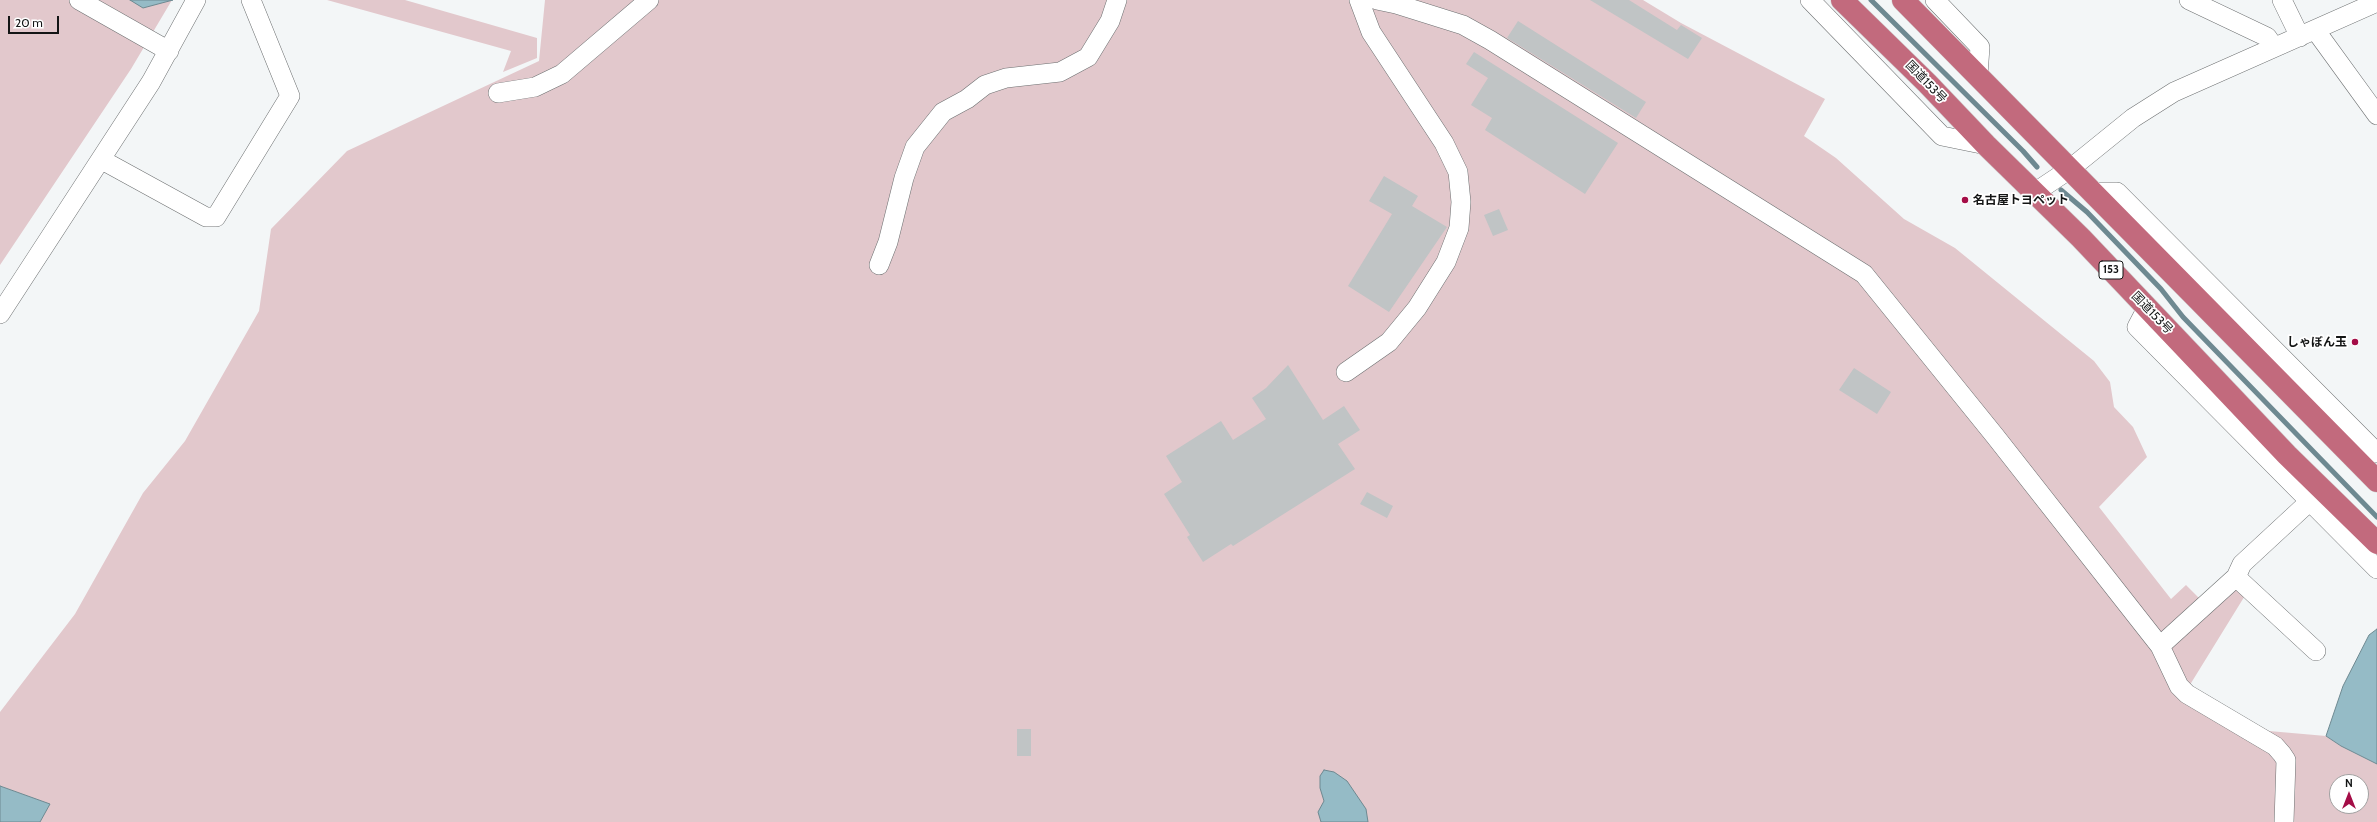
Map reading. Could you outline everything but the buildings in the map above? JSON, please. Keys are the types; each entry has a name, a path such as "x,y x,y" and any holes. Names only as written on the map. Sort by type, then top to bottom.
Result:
{"highway":[{"name":"国道153号","path":"1842,0 1928,83 1986,145 2081,238 2287,456 2377,543"},
{"path":"1903,0 2377,481"}],"street":[{"path":"79,0 169,52"},
{"path":"0,314 102,160 169,52 196,0"},
{"path":"102,160 206,218 216,218 290,96 251,0"},
{"path":"498,93 535,87 562,74 649,0"},
{"path":"879,265 896,218 904,178 915,147 943,112 967,99 985,85 1006,78 1060,72 1088,57 1106,28 1117,0"},
{"path":"1346,372 1389,342 1417,308 1446,262 1459,228 1461,202 1458,172 1444,143 1371,32 1359,0"},
{"path":"1377,0 1396,4 1463,25 1490,40 1864,274 1995,436 2160,646 2179,686 2186,694 2275,746 2282,754 2286,760 2284,822"},
{"path":"1810,0 1942,136 1986,145"},
{"path":"1935,0 1980,47 1978,75"},
{"path":"2189,0 2267,37 2274,47"},
{"path":"2282,0 2308,34 2377,115"},
{"path":"2034,193 2070,169 2133,118 2174,92 2274,47 2308,34 2350,7 2377,2"},
{"path":"2092,192 2116,192 2377,453"},
{"path":"2147,308 2137,327 2377,569"},
{"path":"2160,646 2236,577 2242,564 2309,502"},
{"path":"2236,577 2316,651"}],"shaded area":[{"path":"0,0 172,0 131,69 0,265"},
{"path":"327,0 405,0 537,38 537,58 503,72 511,51"},
{"path":"545,0 1643,0 1681,23 1825,99 1804,136 1836,158 1904,219 1955,248 2094,361 2110,382 2114,407 2133,427 2147,457 2099,507 2171,599 2186,585 2200,599 2226,575 2246,594 2188,688 2269,731 2326,736 2341,746 2377,764 2377,822 40,822 49,804 0,786 0,712 75,614 143,493 185,441 259,311 271,229 347,151 539,61"}],"water":[{"path":"130,0 173,0 143,8"},
{"path":"2377,629 2377,764 2341,746 2326,736 2343,686 2369,635"},
{"path":"1324,770 1334,772 1347,781 1366,809 1368,822 1321,822 1318,812 1324,801 1320,788 1320,776"},
{"path":"0,786 50,804 40,822 0,822"}],"waterway":[{"path":"1871,0 2023,151 2037,167"},
{"path":"2061,190 2087,212 2161,289 2183,317 2377,517"}],"place":[{"name":"名古屋トヨペット","path":"1965,200"},
{"name":"しゃぼん玉","path":"2355,342"}]}
